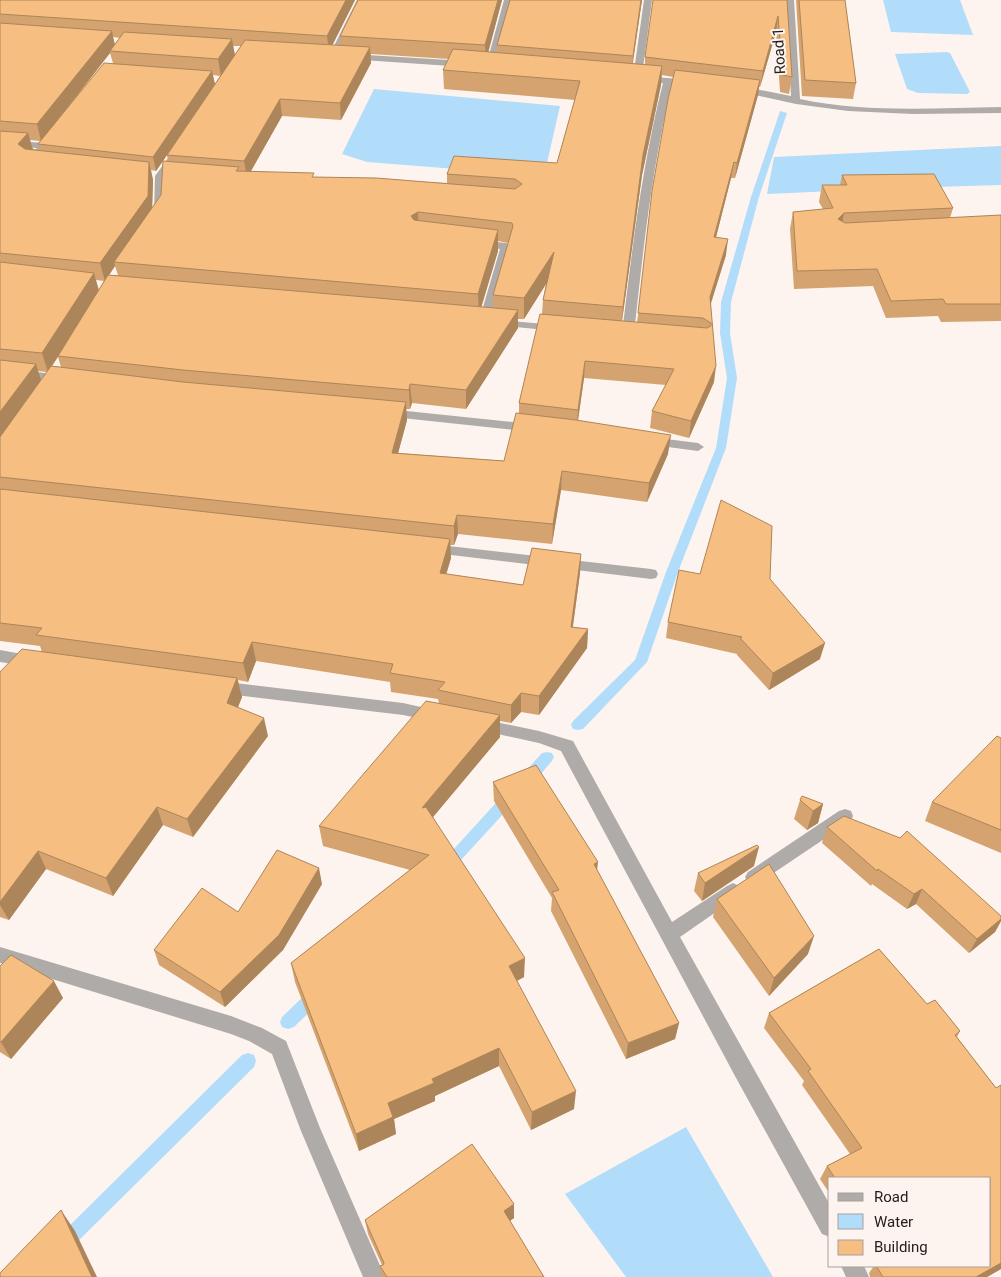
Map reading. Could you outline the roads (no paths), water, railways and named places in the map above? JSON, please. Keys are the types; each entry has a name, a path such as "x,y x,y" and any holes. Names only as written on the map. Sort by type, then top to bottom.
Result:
{"street":[{"path":"361,0 328,56 495,66 508,0"},
{"path":"648,0 632,78 704,84"},
{"name":"Road 1","path":"790,0 796,101"},
{"path":"628,334 642,214 668,81"},
{"path":"730,87 764,92 796,101 826,106 906,112 1001,110"},
{"path":"0,143 48,142 30,161 40,162"},
{"path":"148,230 159,214 160,176 182,144"},
{"path":"468,242 506,246 480,321 569,330"},
{"path":"0,372 72,381"},
{"path":"371,412 545,429"},
{"path":"641,440 698,446"},
{"path":"414,547 651,574"},
{"path":"0,656 49,664"},
{"path":"207,686 403,709 539,737 567,746 742,1069 828,1222"},
{"path":"670,934 845,816"},
{"path":"0,955 231,1025 254,1034 279,1048 311,1131 374,1277"}],"water":[{"path":"883,0 960,0 973,35 891,32"},
{"path":"950,53 970,92 967,94 918,93 907,89 895,54"},
{"path":"374,89 560,106 544,176 367,162 342,154"},
{"path":"1001,146 1001,185 767,194 774,157"},
{"path":"686,1127 773,1277 626,1277 565,1194"}],"waterway":[{"path":"578,725 641,662 672,572 721,448 732,378 725,333 726,302 755,197 783,113"},
{"path":"527,779 547,757"},
{"path":"446,867 510,797"},
{"path":"288,1022 316,995"},
{"path":"63,1244 248,1061"}]}
